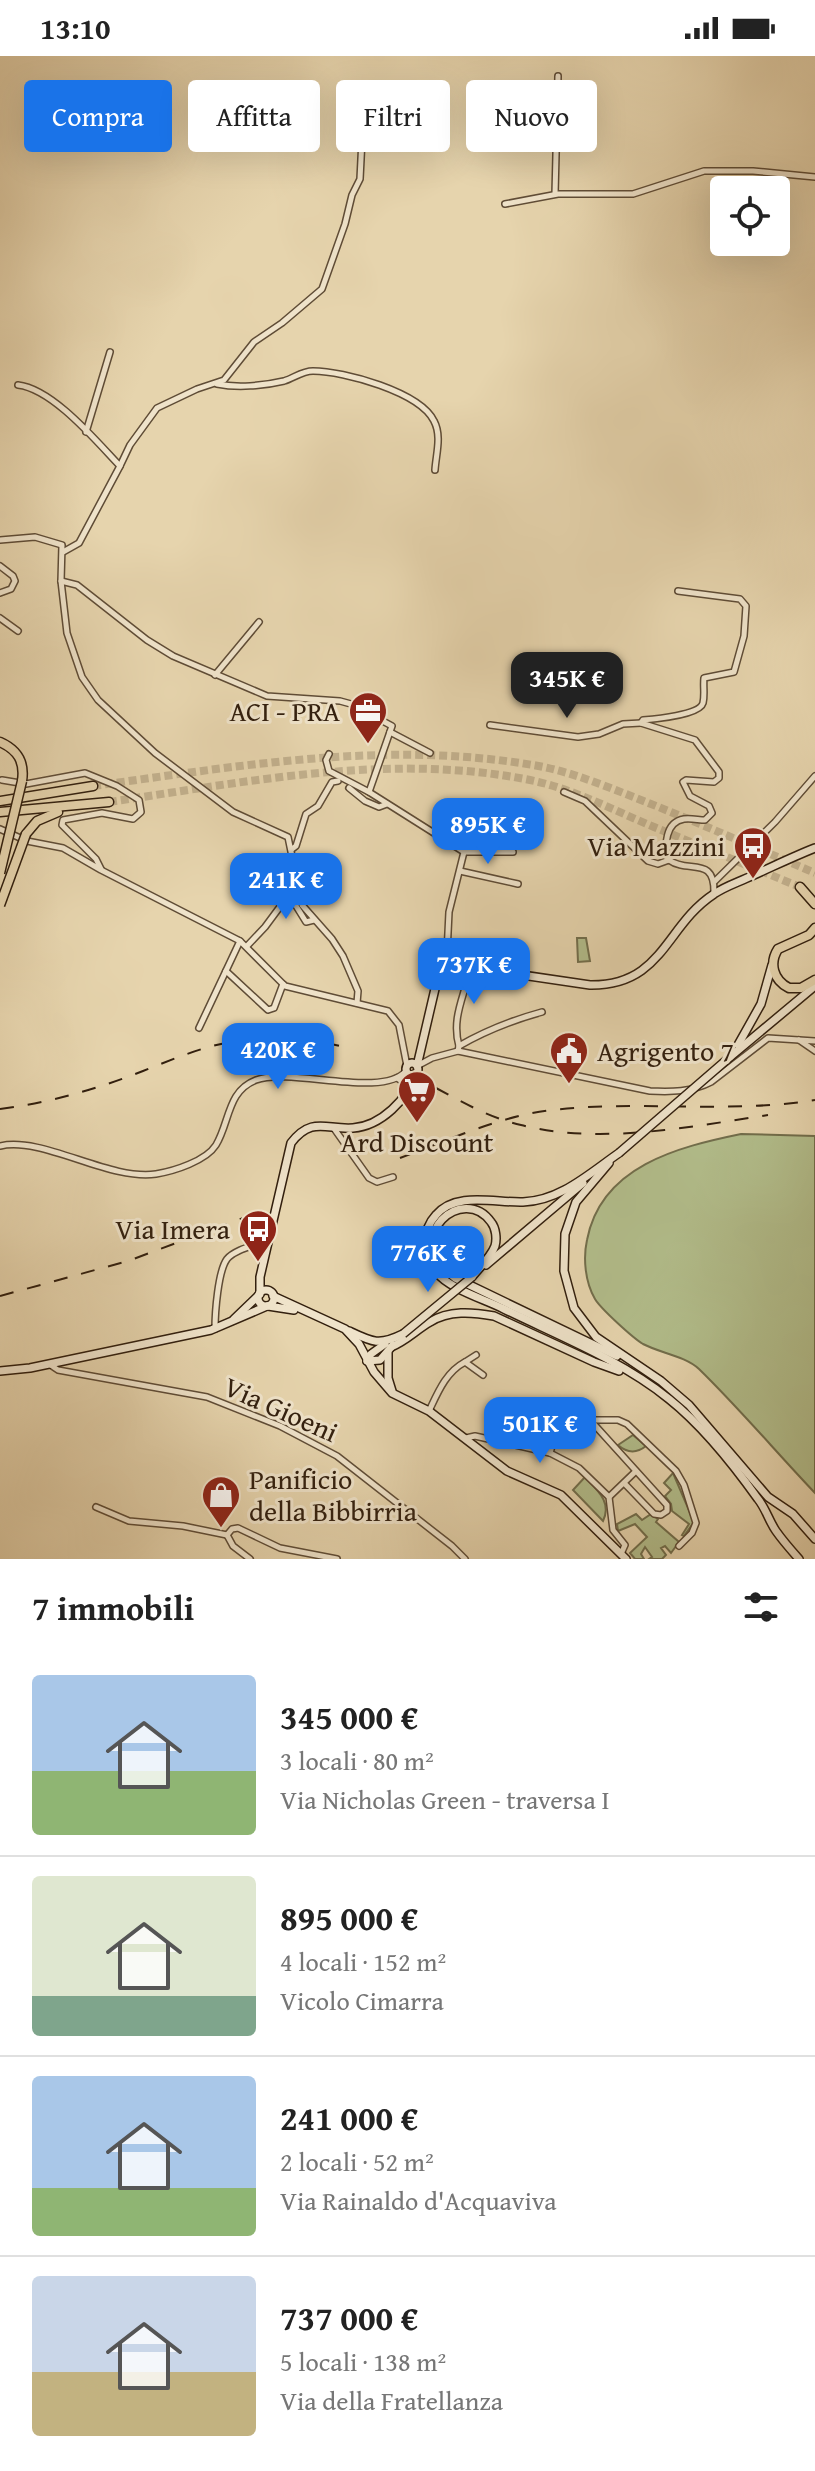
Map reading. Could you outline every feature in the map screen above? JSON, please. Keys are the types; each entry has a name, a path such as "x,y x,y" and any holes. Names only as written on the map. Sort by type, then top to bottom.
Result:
{"main road":[{"path":"0,742 14,750 23,770 0,873"},
{"path":"0,801 93,786"},
{"path":"0,812 109,802"},
{"path":"0,905 26,834 37,821 51,814 78,810 96,803"},
{"path":"315,1316 260,1303 264,1264 291,1143 309,1127 350,1128 367,1125 386,1114 413,1083 413,1069 438,976 454,967 611,985 642,972 652,964 695,910 714,893 815,848"},
{"path":"815,893 800,887 815,904"},
{"path":"730,1057 751,1027 778,949 809,935 815,928"},
{"path":"789,944 815,938"},
{"path":"772,962 775,976 789,988 815,985"},
{"path":"405,1337 815,985"},
{"path":"619,1153 548,1198 449,1204 437,1213 428,1226 426,1253 436,1272 450,1284 642,1374"},
{"path":"619,1153 576,1202 565,1234 564,1271 569,1296 588,1329 699,1427 760,1501 774,1528 799,1559"},
{"path":"472,1277 492,1252 495,1234 487,1217 474,1210 461,1209 446,1214 434,1231 433,1251 445,1271 642,1374 689,1405 768,1497 793,1514 815,1539"},
{"path":"0,1371 49,1364 215,1329 273,1301 264,1264"},
{"path":"225,1324 266,1291 315,1316 389,1347"},
{"path":"367,1361 371,1354 389,1347 437,1318 478,1313 494,1316 594,1362 642,1374"},
{"path":"345,1329 359,1344 367,1361 392,1393 429,1411 507,1471 561,1495 623,1557"},
{"path":"389,1347 388,1378 392,1393"}],"street":[{"path":"555,194 558,76"},
{"path":"216,384 230,374 254,342 296,312 325,284 360,179 361,152"},
{"path":"505,204 555,194 633,194 696,173 720,170 815,177"},
{"path":"86,432 110,352"},
{"path":"63,552 79,543 130,445 155,410 197,389 216,384 253,385 316,371 350,377 407,396 427,411 436,424 435,470"},
{"path":"18,385 32,388 44,396 120,466"},
{"path":"0,540 35,537 59,543 63,552 61,581 71,647 82,677 98,700 136,737 233,812 288,837 300,900 343,956 358,991 357,1003"},
{"path":"0,566 15,581 13,588 0,593"},
{"path":"61,581 77,585 165,653 215,675 279,699 323,698 351,704 392,726 369,792"},
{"path":"641,723 643,720 699,709 703,704 704,678 732,674 737,666 744,636 745,602 678,591"},
{"path":"0,618 18,631"},
{"path":"215,675 259,622"},
{"path":"490,725 578,737 599,734 623,724 641,723 695,740 719,772 719,778 714,782 683,782 690,796 709,806 712,813 705,820 682,820 674,824 665,844 669,860 675,865 704,869 714,882 714,893"},
{"path":"390,732 430,753"},
{"path":"329,754 326,760 329,771 369,792 464,852 513,852"},
{"path":"2,780 26,784 85,773 117,786 139,800 141,812 133,819 102,813 63,820 62,825 96,859 101,870"},
{"path":"714,882 775,822 815,776"},
{"path":"292,849 296,846 304,816 318,806 332,782 344,784 365,801 379,807 387,804"},
{"path":"564,792 585,801 648,861 658,864 669,860"},
{"path":"0,829 27,841 63,848 240,941 283,984 384,1009 399,1025 405,1056 413,1069"},
{"path":"438,976 447,953 449,912 464,852"},
{"path":"460,871 518,884"},
{"path":"247,946 285,900 293,901 306,922 314,920"},
{"path":"199,1028 240,941"},
{"path":"459,1049 455,1030 470,968"},
{"path":"226,971 268,1010 275,1007 283,984"},
{"path":"0,1146 20,1145 143,1175 170,1171 196,1161 217,1144 239,1090 257,1079 278,1076 362,1082 396,1078 513,1021 542,1012"},
{"path":"459,1049 650,1091 671,1091 695,1089 711,1082 768,1038 815,1041"},
{"path":"798,1039 815,1051"},
{"path":"396,1078 403,1082 405,1092"},
{"path":"332,1126 369,1178 377,1182 393,1177"},
{"path":"215,1329 216,1299 227,1260 269,1240"},
{"path":"429,1411 450,1372 476,1355"},
{"path":"465,1362 483,1375"},
{"name":"Via Gioeni","path":"49,1364 58,1370 207,1397 280,1426 337,1456 465,1559"},
{"path":"590,1420 667,1505 665,1513 654,1514 624,1483"},
{"path":"550,1453 562,1421 624,1422 651,1445 680,1477 696,1523 692,1533 679,1546"},
{"path":"466,1438 475,1436 550,1453 579,1468 609,1497 613,1530 625,1545 623,1557"},
{"path":"609,1497 636,1471"},
{"path":"96,1507 129,1521 183,1526 227,1535 233,1546 249,1558"},
{"path":"227,1535 230,1530 238,1528 276,1547 337,1559"}],"green space":[{"path":"577,938 586,938 590,961 578,962"},
{"path":"741,1134 815,1136 815,1493 699,1369 687,1361 643,1344 618,1323 595,1299 587,1278 586,1247 595,1215 608,1194 625,1177 668,1154"},
{"path":"633,1435 646,1446 632,1452 618,1445"},
{"path":"673,1473 694,1522 684,1536 689,1524 672,1511 665,1496 671,1490 664,1483"},
{"path":"585,1477 605,1502 603,1521 573,1490"},
{"path":"636,1514 642,1520 651,1514 679,1542 671,1553 665,1546 661,1548 666,1555 662,1559 649,1559 652,1557 645,1547 641,1554 644,1559 635,1559 630,1553 647,1537 635,1524 618,1531 617,1524"}],"tunnel":[{"path":"93,786 313,759 368,755 478,758 533,765 586,779 815,873"},
{"path":"109,802 319,773 372,769 477,772 530,780 593,800 800,887"}],"railway":[{"path":"0,1109 90,1089 192,1052 231,1042 283,1038 348,1048"},
{"path":"436,1088 477,1110 510,1122 581,1134 644,1132 768,1115"},
{"path":"400,1158 494,1123 552,1110 618,1106 749,1106 815,1100"},
{"path":"0,1296 128,1261 262,1211"}],"place":[{"name":"ACI - PRA","path":"368,745"},
{"name":"Via Mazzini","path":"753,880"},
{"name":"Agrigento 7","path":"569,1085"},
{"name":"Ard Discount","path":"417,1124"},
{"name":"Via Imera","path":"258,1263"},
{"name":"Panificio della Bibbirria","path":"221,1529"}]}
